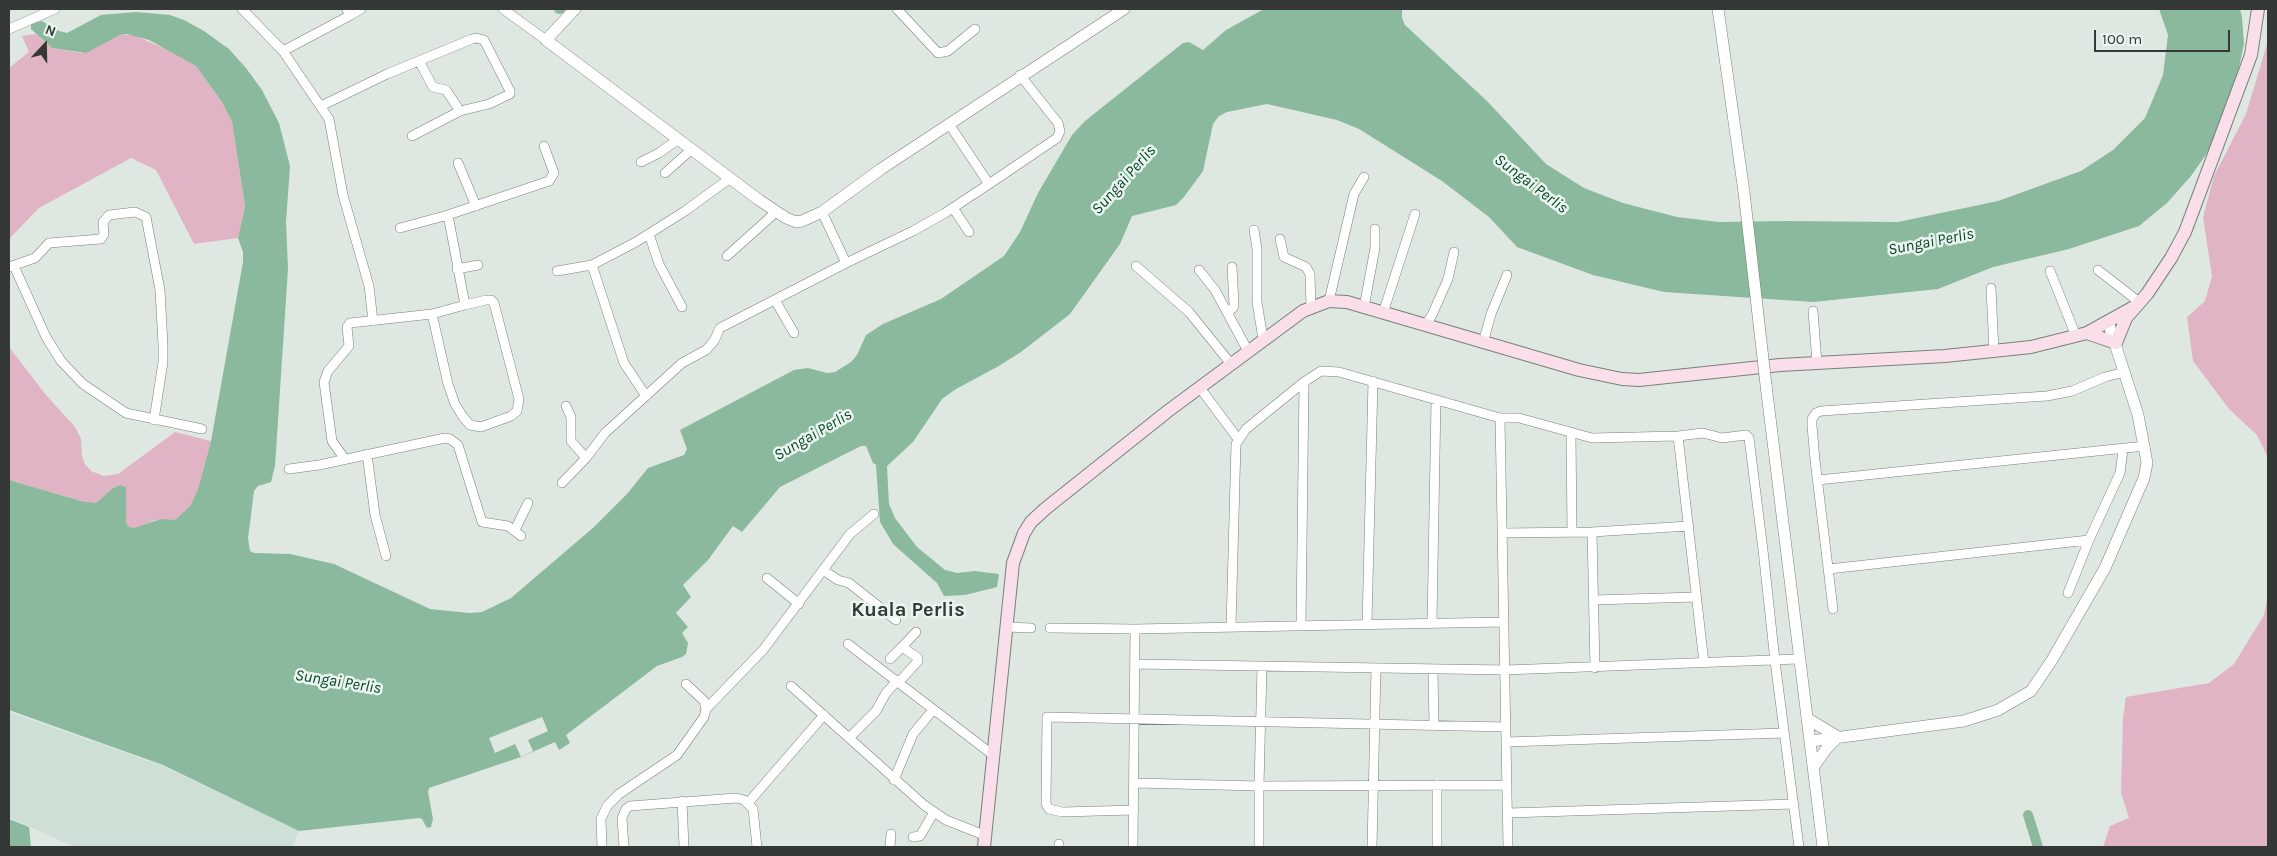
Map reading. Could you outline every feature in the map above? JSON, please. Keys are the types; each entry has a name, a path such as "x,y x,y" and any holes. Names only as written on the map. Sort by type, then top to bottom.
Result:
{"main road":[{"path":"2081,335 2118,349 2126,318 2160,276 2185,232 2251,56 2258,9"},
{"path":"984,841 1002,685 1013,563 1019,542 1031,522 1058,498 1231,364 1295,316 1311,307 1329,300 1347,302 1579,370 1622,379 1639,380 1745,368 1994,352 2032,347 2081,335 2108,322 2137,304"}],"street":[{"path":"242,9 283,50 321,106 330,125 338,172 369,286 373,321"},
{"path":"283,50 348,12 361,9"},
{"path":"502,9 546,40 729,179 776,212 796,222 822,212 1020,75 1124,9"},
{"path":"546,40 576,9"},
{"path":"897,9 938,53 948,51 976,29"},
{"path":"1718,9 1744,192 1798,659 1812,741 1823,847"},
{"path":"9,29 50,10"},
{"path":"321,106 419,60 472,39 484,40 510,94 489,104 460,110 412,136"},
{"path":"419,60 432,87 447,91 460,110"},
{"path":"562,483 586,458 605,433 685,361 706,350 714,341 720,328 846,263 914,231 954,208 1057,138 1060,131 1058,123 1020,75"},
{"path":"948,124 989,184"},
{"path":"641,162 678,140"},
{"path":"400,228 448,216 551,179 553,169 544,146"},
{"path":"665,173 691,150"},
{"path":"458,163 476,206"},
{"path":"1329,300 1354,194 1364,177"},
{"path":"557,271 592,265 617,254 685,211 729,179"},
{"path":"954,208 969,232"},
{"path":"154,420 163,362 163,345 160,290 146,217 135,212 109,215 103,222 104,234 100,239 50,243 35,258 11,266 46,337 70,372 82,384 117,409 154,420 202,429"},
{"path":"728,256 776,212"},
{"path":"822,212 846,263"},
{"path":"1383,313 1415,214"},
{"path":"448,216 465,305"},
{"path":"1364,307 1375,248 1375,228"},
{"path":"1254,230 1257,249 1258,309 1264,339"},
{"path":"649,234 660,264 682,307"},
{"path":"1280,239 1284,257 1306,267 1310,274 1311,307"},
{"path":"1424,326 1432,315 1443,292 1454,252"},
{"path":"457,268 478,265"},
{"path":"592,265 624,363 646,396"},
{"path":"1136,266 1189,312 1231,364"},
{"path":"1227,312 1233,308 1234,304 1232,267"},
{"path":"1200,270 1211,284 1248,351"},
{"path":"2098,270 2137,304"},
{"path":"2050,271 2081,335"},
{"path":"1483,343 1491,314 1507,275"},
{"path":"1991,288 1994,352"},
{"path":"344,458 332,441 324,382 328,371 349,346 348,325 432,314 491,300 494,303 519,399 519,407 515,414 481,427 470,425 455,404 448,384 432,314"},
{"path":"775,300 794,333"},
{"path":"1813,311 1817,363"},
{"path":"1812,741 1964,721 1998,710 2031,691 2052,660 2105,568 2144,478 2147,463 2138,415 2108,322"},
{"path":"1231,626 1235,451 1238,439 1246,429 1316,373 1330,370 1500,418 1525,420 1571,434 1601,438 1678,436 1703,433 1722,438 1744,435 1749,438 1799,847"},
{"path":"1833,609 1812,426 1814,415 1821,411 2047,396 2072,391 2106,376 2125,372"},
{"path":"1367,623 1373,381"},
{"path":"1302,625 1304,382"},
{"path":"1200,388 1238,439"},
{"path":"1432,622 1436,400"},
{"path":"566,406 571,418 572,441 586,458"},
{"path":"1500,418 1508,847"},
{"path":"1571,434 1572,532"},
{"path":"1678,436 1704,664"},
{"path":"289,468 319,465 344,458 444,438 450,439 458,445 482,522 508,526 518,533 528,503"},
{"path":"1818,480 2123,450 2145,446"},
{"path":"2068,593 2089,540 2120,473 2123,450"},
{"path":"367,454 376,515 386,556"},
{"path":"602,847 601,820 607,806 619,794 677,756 696,731 706,709 763,650 850,534 874,514"},
{"path":"1502,533 1592,532 1689,526"},
{"path":"1592,532 1595,668"},
{"path":"1829,569 2089,540"},
{"path":"823,570 838,580 849,583 896,620"},
{"path":"767,578 798,604"},
{"path":"1594,600 1696,597"},
{"path":"1050,628 1135,629 1367,623 1504,622"},
{"path":"1006,627 1031,628"},
{"path":"1134,847 1135,629"},
{"path":"890,659 916,632"},
{"path":"848,644 993,755"},
{"path":"849,738 876,711 886,693 919,659 902,647"},
{"path":"1135,664 1505,670 1798,659"},
{"path":"1259,847 1262,667"},
{"path":"1372,847 1376,668"},
{"path":"1433,669 1434,726"},
{"path":"686,684 704,701 706,709"},
{"path":"791,686 894,780 934,812 984,841"},
{"path":"894,780 913,734 933,710"},
{"path":"748,803 824,715"},
{"path":"1134,810 1054,811 1049,809 1046,804 1047,718 1135,718 1506,727"},
{"path":"1808,719 1838,737"},
{"path":"1506,742 1784,733"},
{"path":"1814,766 1838,737"},
{"path":"1135,783 1259,786 1507,785"},
{"path":"1437,785 1437,847"},
{"path":"624,847 622,818 626,809 636,804 736,798 748,803 753,809 757,847"},
{"path":"682,801 684,847"},
{"path":"1508,813 1794,804"},
{"path":"913,837 920,836 934,812"},
{"path":"890,834 890,847"}],"shaded area":[{"path":"36,34 52,48 82,53 120,35 134,35 174,53 196,66 222,102 232,122 245,206 238,238 194,244 156,170 131,158 39,208 9,239 9,68 29,52 22,36"},
{"path":"2268,41 2268,458 2257,435 2229,409 2193,361 2187,317 2205,301 2212,276 2203,217 2214,176 2246,114"},
{"path":"9,347 46,395 75,427 81,439 82,456 85,464 91,471 104,476 118,474 175,432 211,441 198,489 190,506 175,520 156,520 134,529 126,523 126,487 120,485 113,488 96,503 81,501 9,480"},
{"path":"2268,595 2268,847 2103,847 2110,826 2129,818 2121,793 2123,718 2126,697 2209,683 2234,664 2264,615"},
{"path":"9,712 163,766 299,831 292,847 74,847 9,817"}],"water":[{"name":"Sungai Perlis","path":"1264,9 1402,9 1402,18 1405,25 1487,101 1546,164 1584,188 1623,203 1677,217 1719,222 1898,222 1998,201 2081,171 2113,150 2145,118 2163,75 2168,35 2159,9 2240,9 2244,44 2236,81 2223,123 2205,156 2191,176 2167,203 2139,226 2069,249 1993,267 1938,289 1813,302 1664,292 1593,275 1517,247 1489,217 1442,181 1359,129 1337,120 1267,104 1227,112 1219,116 1213,124 1203,171 1184,197 1176,205 1132,216 1120,244 1070,314 1021,352 942,399 913,442 887,466 889,504 895,518 917,547 945,570 957,573 975,571 999,574 997,587 965,595 944,596 937,583 893,544 880,522 876,465 873,463 866,446 861,446 780,487 742,532 733,526 708,560 683,585 691,597 676,613 688,627 682,633 688,643 686,654 657,666 566,735 570,743 559,750 555,742 521,757 429,788 428,792 433,819 431,827 427,828 422,819 419,818 299,831 163,765 9,710 9,480 81,501 96,503 113,488 120,485 126,487 126,523 129,527 134,528 161,519 175,520 190,506 198,489 211,441 243,262 243,252 238,238 245,206 232,122 222,102 196,66 149,40 127,34 120,35 86,53 52,48 31,29 31,24 42,21 59,31 67,33 101,15 136,12 170,15 204,31 229,49 246,68 262,90 279,123 290,166 286,222 288,269 275,466 271,482 258,486 254,491 248,538 250,551 254,553 290,554 334,564 430,609 469,613 482,612 511,598 594,527 627,494 648,468 684,455 687,449 680,430 794,370 808,368 827,373 835,372 851,362 857,355 866,335 883,324 941,299 1004,256 1020,232 1038,193 1072,135 1085,121 1183,43 1189,42 1203,50 1226,30"},
{"path":"9,819 29,827 31,847 9,847"}],"pier":[{"path":"542,717 548,731 528,740 533,751 521,757 515,744 495,753 489,738"}],"waterway":[{"path":"2028,815 2038,847"}],"district":[{"name":"Kuala Perlis","path":"908,610"}]}
